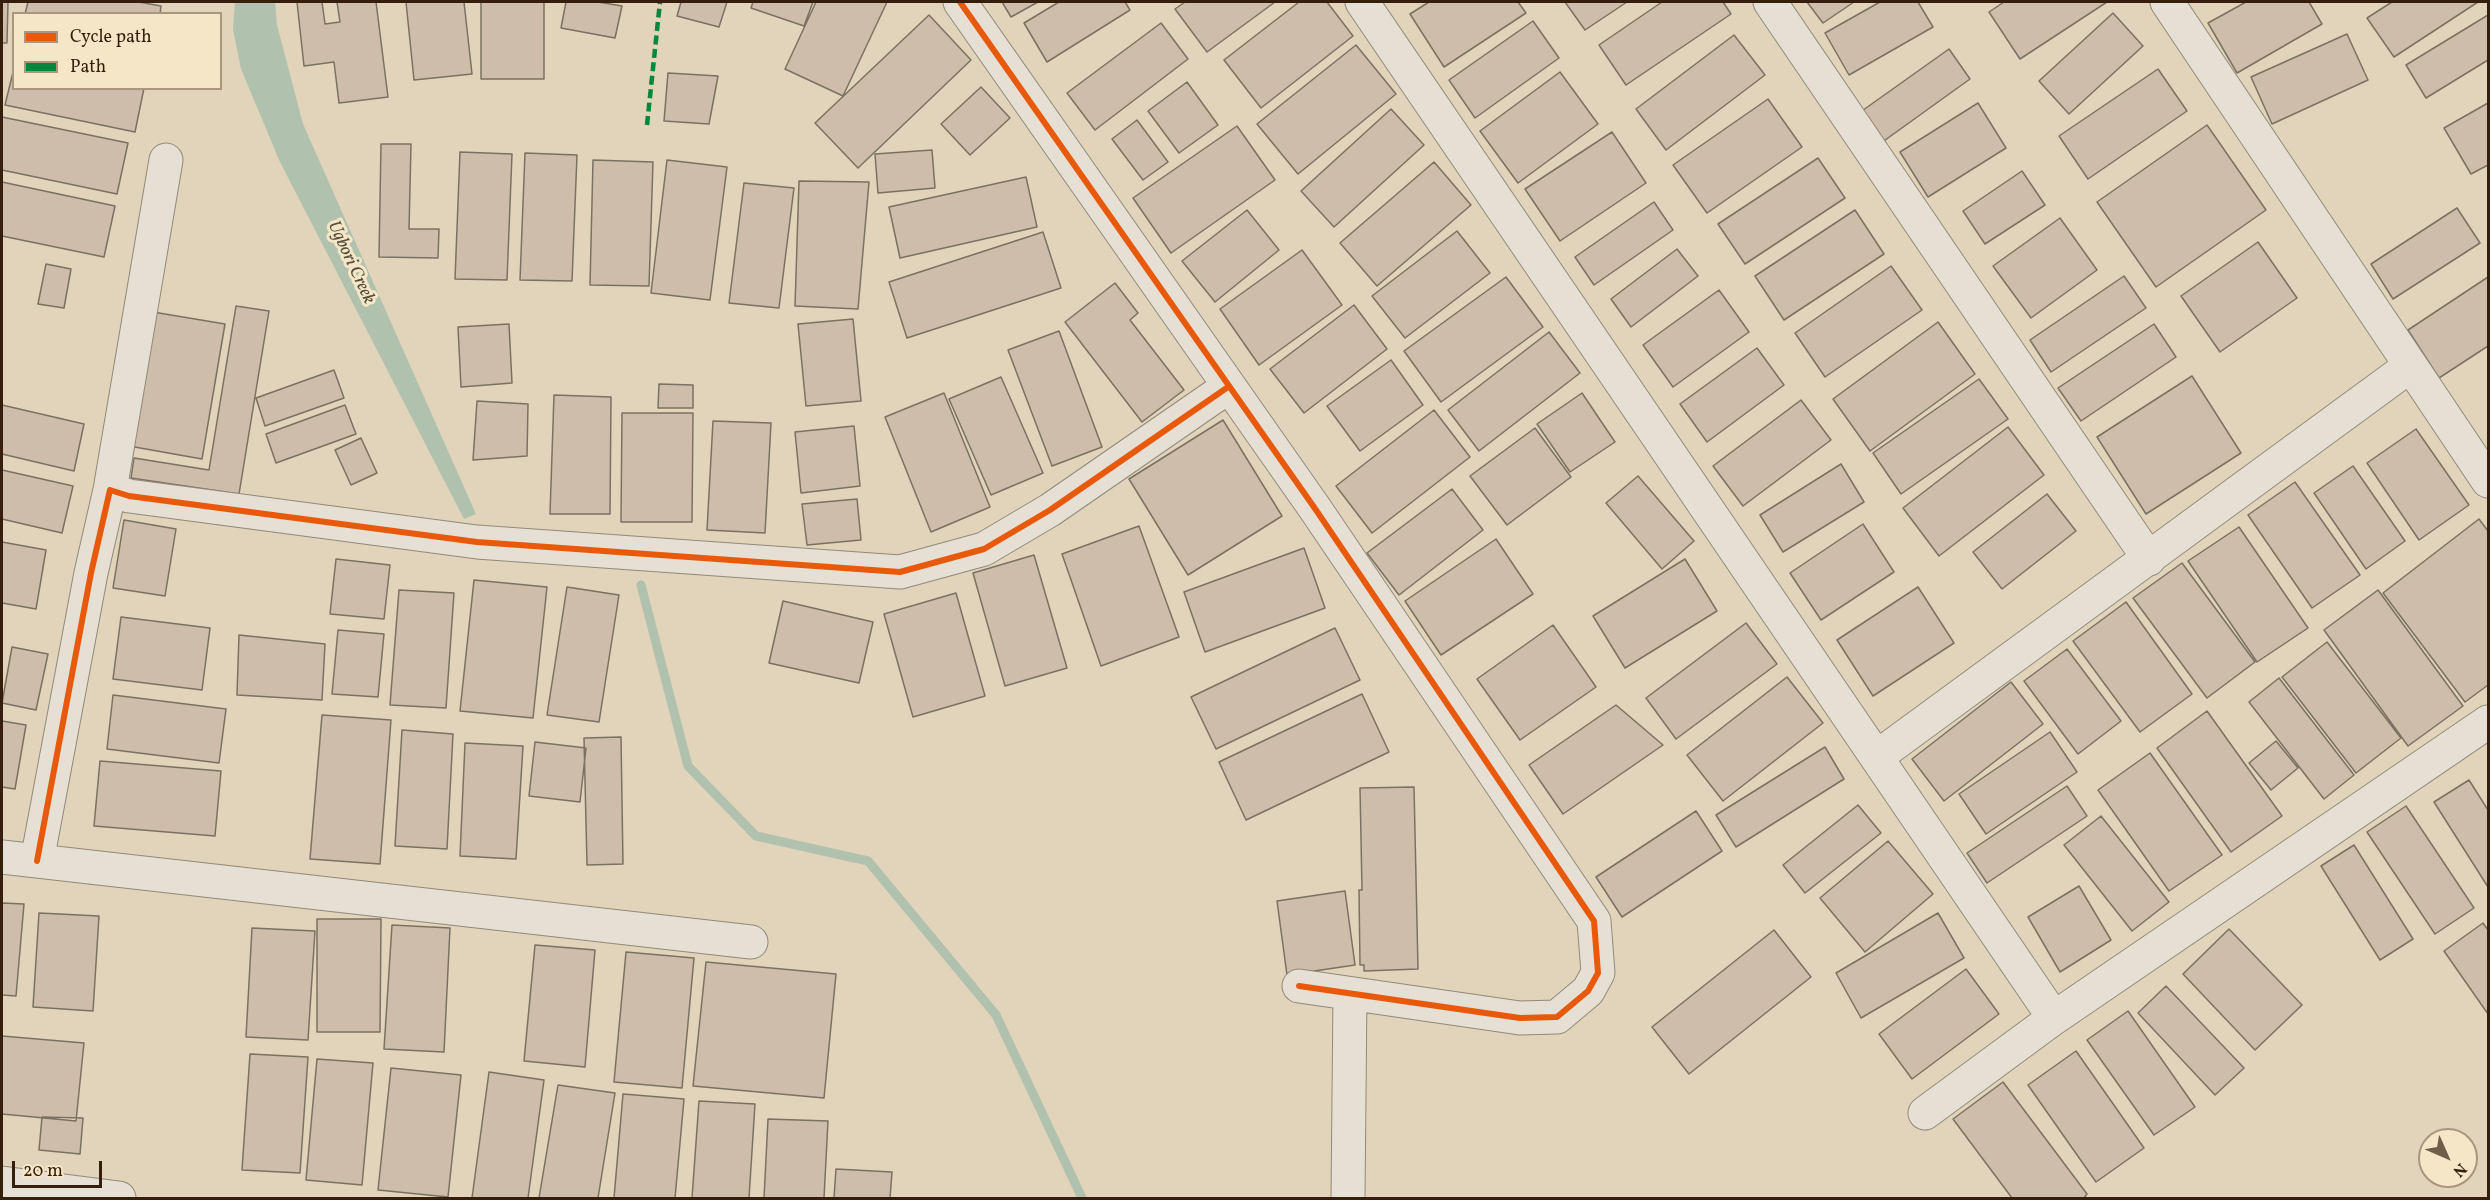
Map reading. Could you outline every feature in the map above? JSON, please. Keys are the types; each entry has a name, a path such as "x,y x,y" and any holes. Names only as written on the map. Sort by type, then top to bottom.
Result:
{"street":[{"path":"960,2 1316,510 1594,921 1598,973 1588,991 1557,1017 1520,1018 1299,986"},
{"path":"1362,2 1878,756 2054,1018"},
{"path":"1770,2 2149,559"},
{"path":"2167,2 2488,481"},
{"path":"37,861 91,573 110,490 166,159"},
{"path":"1878,756 2410,366"},
{"path":"110,490 129,496 477,542 900,572 984,549 1050,510 1228,387"},
{"path":"1925,1113 2054,1018 2488,722"},
{"path":"2,857 751,942"},
{"path":"1348,1198 1350,994"},
{"path":"2,1188 119,1198"}],"water":[{"name":"Ugbori Creek","path":"235,2 275,2 277,25 303,124 476,514 464,519 280,162 241,69 233,30"}],"building":[{"path":"2,2 8,2 7,43 2,43"},
{"path":"28,2 139,2 161,6 160,12 26,12"},
{"path":"297,2 322,2 325,24 340,22 337,2 376,2 388,97 339,103 334,62 304,66"},
{"path":"406,2 464,2 472,74 414,80"},
{"path":"481,2 544,2 544,79 481,79"},
{"path":"566,2 598,2 622,6 615,38 561,28"},
{"path":"681,2 727,2 719,27 677,16"},
{"path":"753,2 813,2 804,26 751,8"},
{"path":"816,2 887,2 843,96 785,69"},
{"path":"1002,2 1038,2 1011,17"},
{"path":"1059,2 1125,2 1130,10 1047,62 1024,23"},
{"path":"1185,2 1275,2 1207,52 1175,9"},
{"path":"1299,2 1327,2 1353,36 1261,108 1224,60"},
{"path":"1429,2 1518,2 1526,13 1444,67 1410,14"},
{"path":"1565,2 1627,2 1585,30"},
{"path":"1662,2 1723,2 1731,14 1626,85 1599,45"},
{"path":"1807,2 1854,2 1823,23"},
{"path":"1880,2 1918,2 1933,27 1849,75 1825,33"},
{"path":"2004,2 2107,2 2020,59 1989,12"},
{"path":"2246,2 2309,2 2322,24 2237,73 2208,23"},
{"path":"2392,2 2478,2 2394,57 2367,18"},
{"path":"2113,13 2143,46 2069,114 2039,81"},
{"path":"929,15 971,60 858,168 815,123"},
{"path":"2488,15 2488,60 2426,98 2406,65"},
{"path":"1533,21 1559,58 1475,118 1449,80"},
{"path":"1161,23 1188,59 1095,130 1067,93"},
{"path":"2347,34 2368,80 2272,124 2251,77"},
{"path":"1734,35 1765,75 1666,150 1636,109"},
{"path":"1356,45 1396,94 1298,174 1257,124"},
{"path":"1949,49 1970,79 1881,143 1859,113"},
{"path":"2158,69 2187,111 2088,179 2059,136"},
{"path":"1560,72 1598,124 1518,183 1480,131"},
{"path":"668,73 718,76 709,124 664,121"},
{"path":"12,76 12,90 144,90 135,132 5,105"},
{"path":"1187,82 1218,125 1179,153 1148,111"},
{"path":"981,87 1010,118 970,155 941,124"},
{"path":"1768,99 1802,147 1707,213 1673,165"},
{"path":"1978,103 2006,148 1928,197 1900,152"},
{"path":"2488,103 2488,165 2471,174 2444,128"},
{"path":"1391,109 1424,145 1334,227 1301,191"},
{"path":"2,117 128,143 117,194 2,170"},
{"path":"1137,120 1168,162 1143,180 1112,139"},
{"path":"2207,125 2266,210 2156,287 2097,202"},
{"path":"1237,126 1275,180 1171,253 1133,198"},
{"path":"1612,132 1646,183 1560,241 1525,189"},
{"path":"381,144 411,144 409,229 439,229 438,258 379,257"},
{"path":"932,150 935,188 878,193 875,154"},
{"path":"460,152 512,154 507,280 455,279"},
{"path":"525,153 577,155 572,281 520,280"},
{"path":"1818,158 1845,198 1745,264 1718,224"},
{"path":"593,160 653,162 649,286 590,285"},
{"path":"667,160 727,167 710,300 651,293"},
{"path":"1434,162 1471,205 1377,286 1340,243"},
{"path":"2022,171 2045,205 1985,244 1963,211"},
{"path":"1026,177 1037,227 900,258 889,207"},
{"path":"799,181 869,182 858,309 795,306"},
{"path":"2,182 115,206 104,257 2,236"},
{"path":"744,183 794,188 779,308 729,303"},
{"path":"1654,202 1673,230 1594,285 1575,257"},
{"path":"2457,208 2480,243 2393,299 2371,264"},
{"path":"1247,210 1279,250 1215,302 1182,261"},
{"path":"1855,210 1884,254 1784,320 1755,276"},
{"path":"2060,218 2097,270 2031,318 1993,266"},
{"path":"1457,231 1490,273 1405,338 1372,296"},
{"path":"1043,232 1061,288 907,338 889,282"},
{"path":"2258,242 2297,298 2220,352 2181,296"},
{"path":"1677,249 1698,276 1631,327 1611,299"},
{"path":"1302,250 1342,305 1259,365 1220,309"},
{"path":"46,264 71,269 64,308 38,304"},
{"path":"1891,266 1922,310 1825,377 1795,333"},
{"path":"2124,276 2146,308 2051,372 2030,340"},
{"path":"1506,277 1543,327 1441,402 1404,351"},
{"path":"2488,277 2488,346 2439,378 2408,330"},
{"path":"1115,283 1138,313 1130,320 1184,390 1142,422 1065,322"},
{"path":"1719,290 1749,332 1673,387 1643,345"},
{"path":"1354,305 1387,349 1304,413 1270,369"},
{"path":"236,306 269,311 239,494 131,478 134,458 209,470"},
{"path":"153,312 225,324 202,459 129,446"},
{"path":"853,319 861,401 806,406 798,324"},
{"path":"1938,322 1975,374 1870,451 1833,399"},
{"path":"509,324 512,383 461,387 458,327"},
{"path":"2154,324 2176,357 2081,421 2058,388"},
{"path":"1059,331 1102,447 1052,466 1008,350"},
{"path":"1549,332 1580,373 1479,451 1448,410"},
{"path":"1757,348 1784,385 1707,442 1680,404"},
{"path":"1391,360 1423,405 1360,451 1327,406"},
{"path":"334,370 344,398 265,426 256,398"},
{"path":"2192,376 2241,453 2146,514 2097,437"},
{"path":"1001,377 1043,473 991,495 949,399"},
{"path":"1979,379 2008,419 1901,494 1873,453"},
{"path":"659,384 693,385 693,408 658,408"},
{"path":"944,393 990,507 931,532 885,417"},
{"path":"1582,393 1615,442 1570,472 1537,424"},
{"path":"554,395 611,397 610,514 550,514"},
{"path":"1801,400 1831,440 1743,506 1713,466"},
{"path":"477,401 528,404 527,456 473,460"},
{"path":"2,405 84,424 74,471 2,454"},
{"path":"345,405 356,434 276,463 266,434"},
{"path":"1434,410 1470,457 1372,533 1336,486"},
{"path":"622,413 693,413 692,522 621,522"},
{"path":"1223,420 1282,516 1188,575 1129,479"},
{"path":"713,421 771,423 765,533 707,530"},
{"path":"854,426 860,486 801,493 795,432"},
{"path":"2008,427 2044,475 1939,556 1903,508"},
{"path":"1535,428 1571,477 1507,525 1470,476"},
{"path":"2416,429 2469,505 2419,540 2367,463"},
{"path":"361,438 377,473 351,485 335,450"},
{"path":"1841,464 1864,502 1783,552 1760,515"},
{"path":"2353,466 2405,541 2366,569 2314,493"},
{"path":"2,470 73,486 62,533 2,519"},
{"path":"1638,476 1694,541 1662,569 1606,503"},
{"path":"2295,482 2360,575 2312,608 2248,515"},
{"path":"1452,489 1483,530 1399,595 1367,553"},
{"path":"2047,494 2076,531 2002,589 1973,552"},
{"path":"857,499 861,540 807,545 802,504"},
{"path":"2479,519 2488,531 2488,685 2465,702 2383,593"},
{"path":"124,520 176,529 165,596 113,588"},
{"path":"1863,524 1894,572 1821,620 1790,573"},
{"path":"1139,526 1179,637 1101,666 1062,554"},
{"path":"2239,527 2308,628 2257,662 2188,561"},
{"path":"1496,539 1533,594 1441,655 1405,601"},
{"path":"2,542 46,550 36,609 2,603"},
{"path":"1304,548 1325,608 1205,652 1184,592"},
{"path":"1034,555 1067,668 1005,686 973,573"},
{"path":"336,559 390,565 384,619 330,614"},
{"path":"1685,559 1717,611 1625,668 1593,616"},
{"path":"2182,563 2255,662 2207,698 2133,598"},
{"path":"474,580 547,587 533,718 460,711"},
{"path":"567,587 619,595 599,722 547,715"},
{"path":"1918,587 1954,643 1873,696 1837,640"},
{"path":"399,590 454,593 446,708 390,705"},
{"path":"2378,590 2463,706 2408,746 2324,630"},
{"path":"956,593 985,696 913,717 884,614"},
{"path":"783,601 873,622 859,683 769,663"},
{"path":"2126,602 2192,694 2140,732 2073,641"},
{"path":"121,617 210,628 202,690 113,679"},
{"path":"1746,623 1777,664 1676,739 1646,698"},
{"path":"1553,625 1596,687 1520,740 1477,679"},
{"path":"1335,628 1360,680 1216,749 1191,697"},
{"path":"338,630 384,634 378,697 332,694"},
{"path":"239,635 325,644 322,700 237,695"},
{"path":"2327,642 2401,738 2356,773 2282,677"},
{"path":"12,647 48,654 36,710 2,703"},
{"path":"2067,649 2121,721 2078,754 2024,681"},
{"path":"1787,677 1823,723 1723,801 1687,755"},
{"path":"2279,678 2354,775 2324,799 2249,702"},
{"path":"2011,682 2043,724 1944,801 1912,759"},
{"path":"1362,694 1389,752 1246,820 1219,762"},
{"path":"113,695 226,709 219,763 107,749"},
{"path":"1616,705 1663,745 1563,814 1529,765"},
{"path":"2207,711 2282,816 2231,852 2157,748"},
{"path":"322,715 391,720 380,864 310,859"},
{"path":"2,721 26,725 15,789 2,787"},
{"path":"402,730 453,734 447,849 395,846"},
{"path":"2050,732 2077,772 1986,834 1959,794"},
{"path":"621,737 623,864 587,865 584,738"},
{"path":"2276,741 2298,768 2271,790 2249,763"},
{"path":"535,742 586,748 580,802 529,796"},
{"path":"465,743 523,746 516,859 460,856"},
{"path":"1825,747 1844,779 1736,847 1716,815"},
{"path":"2150,753 2222,855 2169,891 2098,790"},
{"path":"100,761 221,771 215,836 94,826"},
{"path":"2469,780 2488,810 2488,887 2434,802"},
{"path":"2067,786 2087,816 1987,883 1967,853"},
{"path":"1414,787 1418,969 1364,971 1364,965 1360,965 1359,890 1362,890 1360,788"},
{"path":"1858,805 1881,833 1805,893 1783,865"},
{"path":"2406,806 2474,908 2435,934 2367,832"},
{"path":"1696,811 1722,851 1622,917 1596,877"},
{"path":"2101,816 2169,902 2132,931 2064,845"},
{"path":"1888,841 1933,894 1865,952 1820,898"},
{"path":"2354,845 2413,939 2380,960 2321,866"},
{"path":"2079,886 2111,940 2060,972 2028,917"},
{"path":"1345,891 1355,965 1287,975 1277,901"},
{"path":"2,903 24,904 16,996 2,995"},
{"path":"39,913 99,916 93,1011 33,1007"},
{"path":"1938,913 1964,958 1861,1018 1836,973"},
{"path":"317,919 381,919 380,1032 317,1032"},
{"path":"2483,923 2488,930 2488,1014 2444,951"},
{"path":"392,925 450,928 444,1052 384,1049"},
{"path":"252,928 315,931 308,1040 246,1037"},
{"path":"2229,929 2302,1005 2255,1050 2183,974"},
{"path":"1774,930 1811,977 1689,1074 1652,1027"},
{"path":"535,945 595,950 585,1067 524,1061"},
{"path":"626,952 694,958 682,1088 614,1082"},
{"path":"706,962 836,974 824,1098 693,1086"},
{"path":"1966,969 1999,1014 1912,1079 1879,1034"},
{"path":"2166,986 2244,1068 2215,1095 2138,1013"},
{"path":"2128,1011 2195,1107 2154,1135 2087,1040"},
{"path":"2,1036 84,1043 76,1121 2,1114"},
{"path":"2076,1051 2144,1148 2096,1182 2028,1085"},
{"path":"250,1054 308,1057 300,1173 242,1170"},
{"path":"317,1059 373,1063 362,1185 306,1180"},
{"path":"391,1068 461,1075 448,1197 378,1190"},
{"path":"489,1072 544,1080 528,1198 472,1198"},
{"path":"2003,1082 2087,1194 2084,1198 2012,1198 1953,1119"},
{"path":"558,1085 615,1093 598,1198 539,1198"},
{"path":"623,1094 684,1099 675,1198 614,1198"},
{"path":"699,1101 755,1104 749,1198 692,1198"},
{"path":"42,1117 83,1118 80,1154 39,1150"},
{"path":"768,1119 828,1121 824,1198 764,1198"},
{"path":"836,1169 892,1172 890,1198 834,1198"}],"waterway":[{"path":"641,585 688,766 756,836 868,861 996,1015 1082,1198"}],"marked path":[{"path":"647,125 660,2"}],"cycle path":[{"path":"960,2 1316,510 1594,921 1598,973 1588,991 1557,1017 1520,1018 1299,986"},
{"path":"37,861 91,573 110,490 129,496 477,542 900,572 984,549 1050,510 1228,387"}]}
